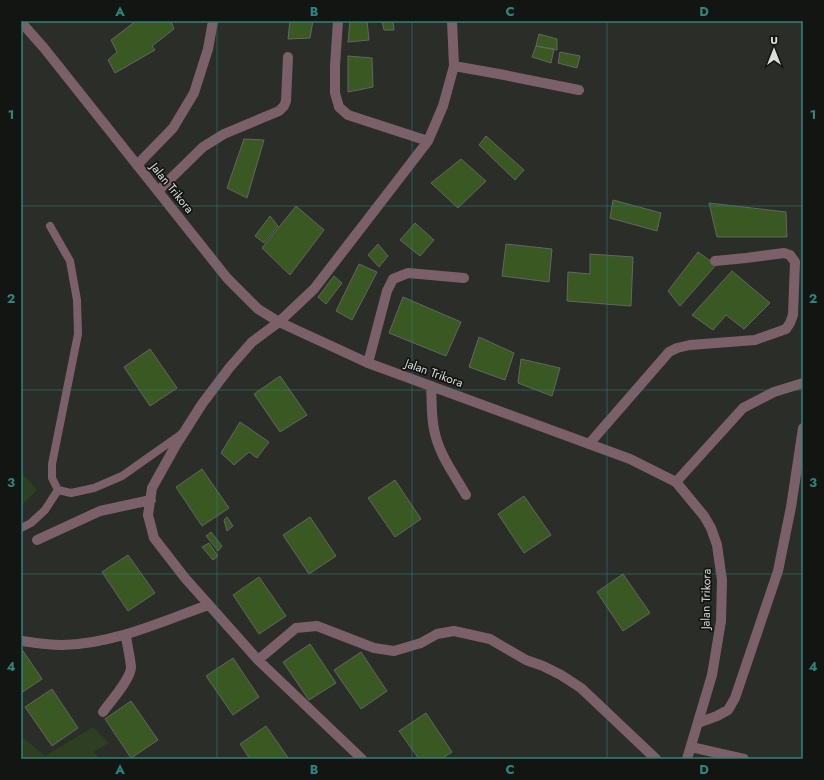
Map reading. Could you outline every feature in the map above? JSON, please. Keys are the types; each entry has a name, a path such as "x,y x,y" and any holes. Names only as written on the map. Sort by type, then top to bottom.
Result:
{"street":[{"path":"137,165 173,128 194,93 208,49 213,21"},
{"path":"338,21 335,92 339,107 348,115 428,141"},
{"path":"362,759 258,660 208,605 154,538 148,515 152,488 202,404 230,367 252,342 279,322 314,289 428,141 443,106 454,66 452,21"},
{"name":"Jalan Trikora","path":"21,22 227,278 258,309 279,322 368,363 630,459 676,482 704,516 711,528 717,545 722,580 721,621 714,667 687,759"},
{"path":"158,191 203,147 224,134 279,111 284,106 286,101 288,57"},
{"path":"454,66 579,90"},
{"path":"589,444 669,352 677,348 690,345 755,340 786,328 790,323 793,314 795,262 790,255 784,253 715,260"},
{"path":"368,363 386,291 393,279 408,273 464,278"},
{"path":"676,482 742,408 774,392 803,383"},
{"path":"431,386 434,429 438,445 445,460 466,495"},
{"path":"698,723 728,710 736,698 778,572 802,448 803,428"},
{"path":"37,540 100,511 150,500"},
{"path":"22,641 61,645 94,642 126,635 208,605"},
{"path":"258,660 296,628 317,626 374,648 394,651 421,643 437,634 454,631 490,639 526,660 561,675 581,688 656,759"},
{"path":"103,712 130,674 126,635"},
{"path":"691,747 744,759"}],"lane":[{"path":"50,226 70,261 77,300 78,334 52,464 52,478 58,490"},
{"path":"58,490 71,493 94,488 122,476 185,431"},
{"path":"21,528 30,523 45,510 58,490"}],"green space":[{"path":"21,472 37,490 21,506"},
{"path":"93,727 109,743 93,752 101,759 21,759 21,736 45,756"}],"building":[{"path":"136,21 171,21 174,29 152,46 155,50 115,73 108,60 117,52 111,40"},
{"path":"290,21 313,21 310,38 288,39"},
{"path":"350,21 367,21 369,40 348,42"},
{"path":"382,21 393,21 394,30 384,30"},
{"path":"539,34 557,39 557,50 536,46"},
{"path":"536,46 554,49 551,63 532,57"},
{"path":"560,52 580,56 577,68 558,63"},
{"path":"348,56 372,58 373,87 348,92"},
{"path":"486,136 524,170 515,180 479,145"},
{"path":"244,139 264,140 247,198 227,188"},
{"path":"461,159 486,181 458,208 431,183"},
{"path":"613,200 661,213 657,231 610,218"},
{"path":"709,203 786,212 787,237 717,237"},
{"path":"296,206 324,230 290,275 262,248"},
{"path":"270,216 278,226 264,243 255,236"},
{"path":"415,223 434,240 420,256 400,240"},
{"path":"378,244 388,256 379,267 368,255"},
{"path":"506,244 552,249 549,282 502,276"},
{"path":"698,252 716,265 680,306 668,291"},
{"path":"590,254 633,257 631,306 567,301 568,272 590,274"},
{"path":"359,264 377,272 352,320 336,311"},
{"path":"732,271 770,303 744,329 726,315 713,330 692,315"},
{"path":"334,276 342,283 326,304 318,297"},
{"path":"403,297 461,322 446,356 389,333"},
{"path":"479,337 514,353 505,380 469,367"},
{"path":"150,349 177,388 150,406 124,367"},
{"path":"521,359 560,368 552,396 518,383"},
{"path":"280,376 307,415 280,432 254,394"},
{"path":"240,422 269,442 257,458 249,452 234,465 221,453"},
{"path":"202,469 229,508 202,526 176,487"},
{"path":"395,480 421,519 395,537 368,498"},
{"path":"524,496 551,535 524,553 498,514"},
{"path":"227,517 233,526 227,531 224,520"},
{"path":"310,517 336,556 309,574 283,535"},
{"path":"211,532 222,546 218,551 206,536"},
{"path":"209,543 218,556 213,560 202,547"},
{"path":"128,555 155,593 128,611 102,572"},
{"path":"623,574 650,613 623,631 597,592"},
{"path":"259,577 286,616 259,634 233,595"},
{"path":"310,644 336,683 309,700 283,662"},
{"path":"21,648 42,679 21,693"},
{"path":"361,652 387,691 361,709 334,670"},
{"path":"233,658 259,697 233,715 206,676"},
{"path":"52,689 78,728 52,746 25,707"},
{"path":"131,701 158,740 131,758 105,719"},
{"path":"426,713 452,752 441,759 419,759 399,731"},
{"path":"266,726 289,759 250,759 240,744"}]}
